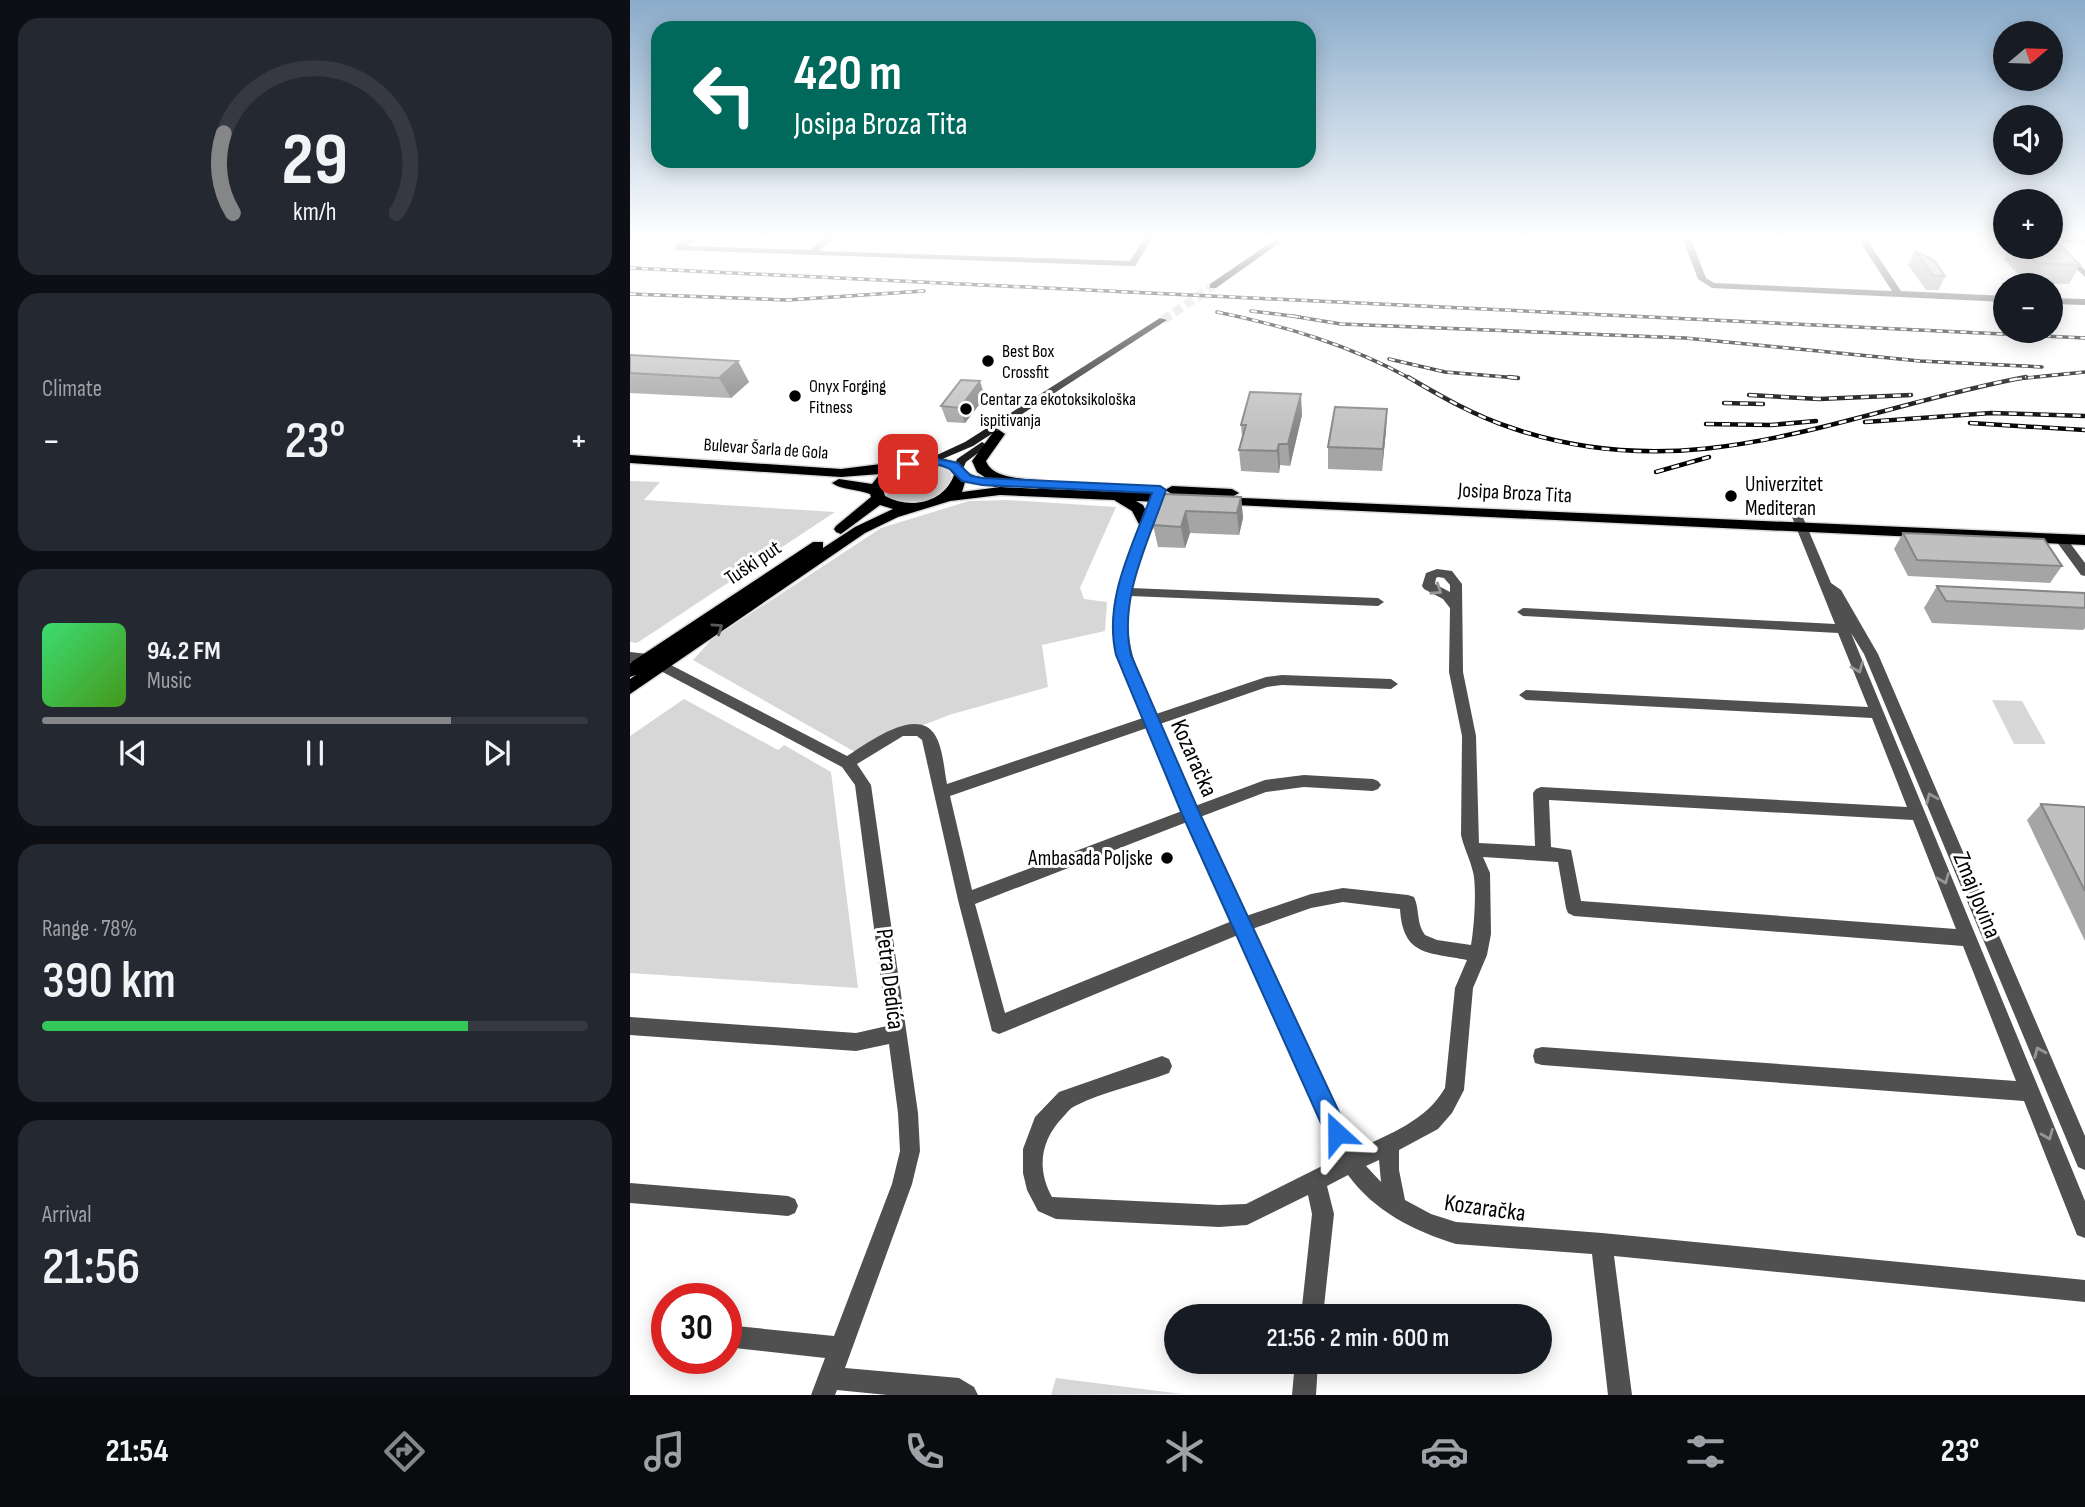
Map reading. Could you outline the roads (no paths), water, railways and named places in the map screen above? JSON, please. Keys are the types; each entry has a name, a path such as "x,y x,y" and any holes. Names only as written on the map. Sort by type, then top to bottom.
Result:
{"main road":[{"path":"929,461 969,444 1163,320"},
{"path":"944,498 957,487 959,472 966,456 1032,406"},
{"path":"999,433 979,461 982,470 1000,478 1045,485"},
{"name":"Bulevar Šarla de Gola","path":"630,459 679,467 861,485 891,506 913,508"},
{"name":"Bulevar Šarla de Gola","path":"630,469 679,467 841,473 898,468 929,461"},
{"name":"Josipa Broza Tita","path":"929,461 943,462 982,482 1158,494 1800,522 2085,540"},
{"name":"Tuški put","path":"655,662 854,521 872,506 882,479 898,468"},
{"name":"Josipa Broza Tita","path":"944,498 1000,491 1113,496 1158,494"},
{"path":"1113,496 1138,508 1147,527"},
{"name":"Tuški put","path":"655,662 785,583 860,530 892,514 944,498"},
{"name":"Josipa Broza Tita","path":"1800,522 2085,529"},
{"path":"630,671 655,662"},
{"path":"630,688 655,662"}],"street":[{"name":"Kozaračka","path":"1158,494 1123,592 1119,634 1124,655 1150,721 1241,925 1351,1163 1362,1178 1396,1207 1420,1221 1456,1233 1602,1244 2085,1291"},
{"name":"Zmaj Jovina","path":"1800,522 1823,582 1850,629 1871,654 2085,1160"},
{"path":"2060,538 2085,572"},
{"path":"1123,592 1378,602"},
{"path":"1162,1066 1066,1099 1042,1124 1033,1149 1033,1173 1037,1191 1045,1204 1056,1209 1235,1216 1263,1208 1389,1145 1431,1122 1445,1106 1454,1090 1464,988 1478,955 1482,934 1480,864 1472,850 1469,835 1469,736 1456,672 1455,606"},
{"path":"1523,612 1850,629"},
{"name":"Zmaj Jovina","path":"1850,629 1877,713 2085,1227"},
{"path":"630,657 655,662 847,763 900,731 920,730 929,737 966,900 999,1024 1003,1025 1241,925 1328,897 1377,897 1408,902 1408,922 1413,937 1420,944 1478,955"},
{"path":"942,792 1274,681 1391,684"},
{"path":"1526,695 1877,713"},
{"name":"Petra Dedića","path":"826,1387 908,1168 910,1133 867,802 860,778 847,763"},
{"path":"966,900 1191,814 1284,782 1373,785"},
{"path":"1544,854 1541,793 1918,814"},
{"path":"1472,850 1565,855 1574,908 1968,938"},
{"path":"630,1026 856,1042 878,1040 897,1033"},
{"path":"1542,1056 2030,1092"},
{"path":"1389,1145 1389,1170 1396,1207"},
{"path":"1313,1304 1323,1214 1316,1182"},
{"path":"630,1193 788,1206"},
{"path":"1602,1244 1620,1395"},
{"path":"742,1338 840,1348"},
{"path":"1304,1395 1306,1374"},
{"path":"826,1387 959,1390 966,1395"}],"tunnel":[{"path":"1163,320 1189,302"}],"railway":[{"path":"1339,302 2085,338"},
{"path":"1251,311 1292,316"},
{"path":"1217,312 1317,338 1365,356 1411,379"},
{"path":"1292,316 1300,317"},
{"path":"1292,316 1341,324 1685,338 1920,361 2042,367"},
{"path":"1389,359 1445,372 1518,378 1509,377"},
{"path":"2017,379 2085,372"},
{"path":"1408,377 1472,412 1512,428 1580,445 1645,451 1709,448 1771,438 2017,379"},
{"path":"2017,379 2026,377"},
{"path":"1749,395 1819,399 1911,395"},
{"path":"1724,403 1763,404"},
{"path":"1865,422 1991,413 2085,416"},
{"path":"1706,424 1771,425 1816,421"},
{"path":"1970,423 2085,430"},
{"path":"1656,472 1709,457"}],"place":[{"name":"Best Box Crossfit","path":"988,361"},
{"name":"Onyx Forging Fitness","path":"795,396"},
{"name":"Centar za ekotoksikološka ispitivanja","path":"966,409"},
{"name":"Univerzitet Mediteran","path":"1731,496"},
{"name":"Ambasada Poljske","path":"1167,858"}]}
